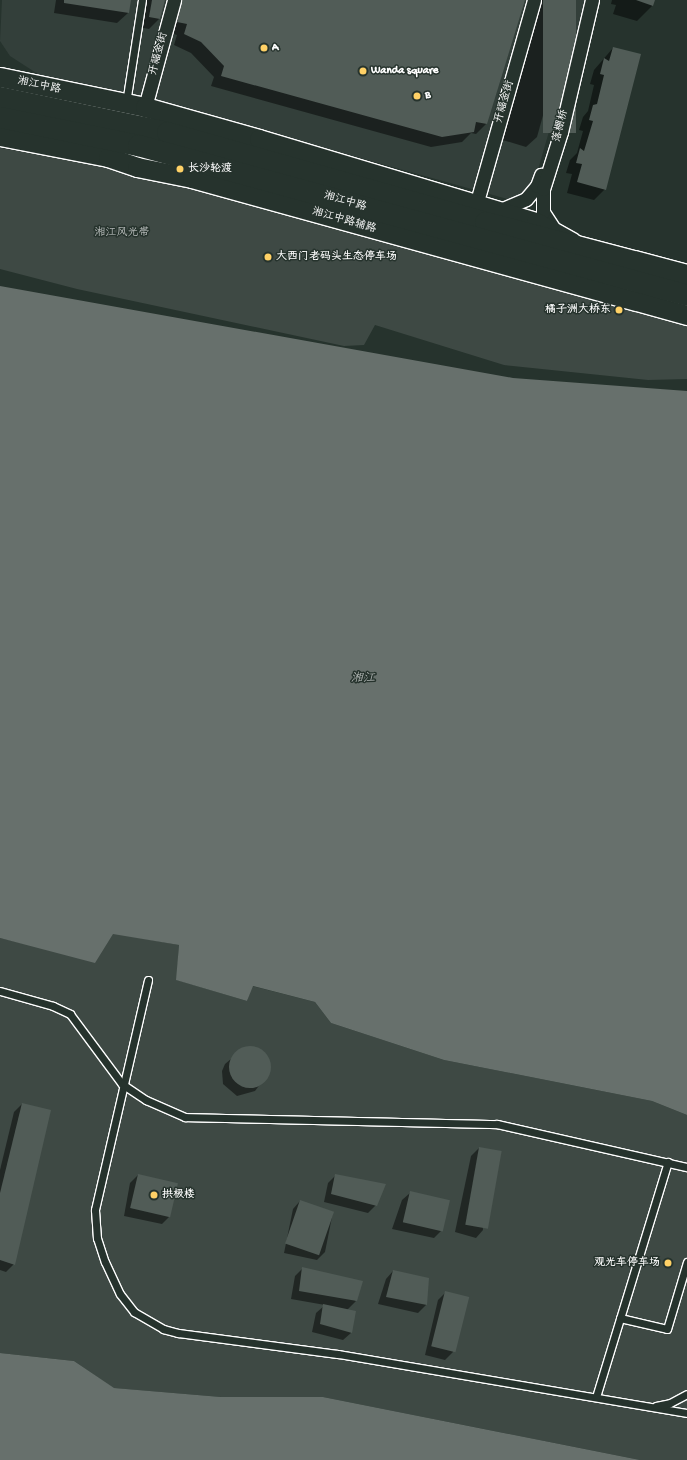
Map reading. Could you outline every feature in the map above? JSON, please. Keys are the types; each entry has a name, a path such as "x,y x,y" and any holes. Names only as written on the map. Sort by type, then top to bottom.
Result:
{"main road":[{"name":"湘江中路","path":"0,97 167,132 582,248 685,272"},
{"name":"湘江中路","path":"0,117 138,145 687,296"}],"street":[{"name":"开福金街","path":"145,107 174,0"},
{"name":"开福金街","path":"476,205 534,0"},
{"name":"落棚桥","path":"497,211 519,204 537,186 592,0"},
{"name":"落棚桥","path":"557,232 550,225 543,212 543,189 561,132 587,16"},
{"name":"湘江中路","path":"0,77 145,107 350,166 536,222 557,232 582,248"},
{"name":"湘江中路辅路","path":"0,136 108,157 138,167 192,178 687,315"}],"lane":[{"path":"126,103 142,0"},
{"path":"148,980 122,1084 95,1210 97,1238 120,1294 134,1312 147,1322 178,1334 338,1354 687,1413"},
{"path":"0,991 53,1006 70,1014 122,1084 153,1104 184,1117 497,1124 687,1167"},
{"path":"596,1398 668,1162"},
{"path":"620,1318 667,1328 687,1262"},
{"path":"650,1406 670,1404 687,1394"}],"shaded area":[{"path":"2,0 587,0 535,180 525,195 511,200 173,106 41,76 10,56 0,41"}],"green space":[{"name":"湘江风光带","path":"0,148 136,170 529,282 687,321 687,379 648,380 504,365 375,325 364,345 344,346 77,289 0,269"},
{"path":"113,933 179,945 177,980 247,1001 252,986 315,1002 331,1023 444,1060 652,1101 687,1115 687,1460 640,1460 323,1397 221,1397 113,1388 74,1361 0,1353 0,938 30,945"}],"water":[{"name":"湘江","path":"0,286 513,378 687,391 687,1115 652,1101 444,1060 331,1023 315,1002 253,986 247,1001 176,980 179,945 113,934 95,963 0,938"},
{"path":"0,1353 74,1361 114,1388 221,1397 323,1397 640,1460 0,1460"}],"building":[{"path":"64,0 131,0 129,13 64,3"},
{"path":"152,0 165,0 160,19 149,17"},
{"name":"Wanda square","path":"182,0 525,0 487,124 476,122 474,132 442,137 221,76 224,66 201,42 184,34 187,24 177,22"},
{"path":"543,0 576,0 576,133 543,133"},
{"path":"636,0 655,0 653,6"},
{"path":"613,47 641,54 606,190 577,182 582,164 576,163 580,148 584,151 593,121 589,120 593,105 597,104 604,75 600,74 604,58 609,61"},
{"path":"246,1046 254,1046 265,1052 271,1063 271,1071 265,1082 254,1088 246,1088 235,1082 229,1071 229,1063 235,1052"},
{"path":"22,1103 51,1110 15,1265 0,1260 0,1193"},
{"path":"479,1147 502,1151 488,1229 465,1225"},
{"name":"拱极楼","path":"138,1174 178,1183 170,1217 130,1208"},
{"path":"335,1174 386,1184 377,1206 331,1194"},
{"path":"410,1191 450,1200 443,1231 403,1222"},
{"path":"300,1200 334,1212 319,1255 285,1243"},
{"path":"302,1267 363,1281 357,1301 299,1291"},
{"path":"393,1270 429,1278 427,1305 386,1297"},
{"path":"445,1291 469,1297 455,1352 431,1346"},
{"path":"323,1304 356,1311 352,1333 320,1324"}],"place":[{"name":"A","path":"264,48"},
{"name":"Wanda square","path":"363,71"},
{"name":"B","path":"417,96"},
{"name":"长沙轮渡","path":"180,169"},
{"name":"大西门老码头生态停车场","path":"268,257"},
{"name":"橘子洲大桥东","path":"619,310"},
{"name":"拱极楼","path":"154,1195"},
{"name":"观光车停车场","path":"668,1263"}]}
